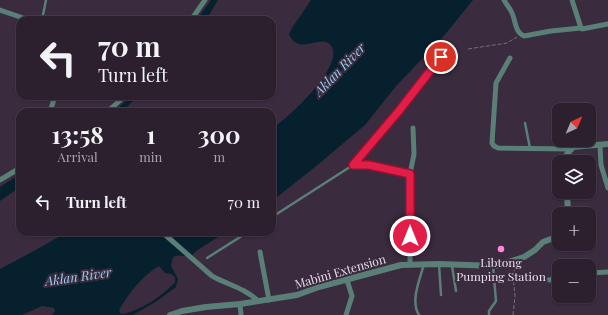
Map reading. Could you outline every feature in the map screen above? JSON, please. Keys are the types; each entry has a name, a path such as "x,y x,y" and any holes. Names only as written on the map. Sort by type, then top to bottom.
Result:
{"street":[{"path":"194,16 205,0"},
{"path":"504,0 512,12 518,30 524,36 551,31 582,29 608,24"},
{"path":"572,0 581,28"},
{"path":"0,10 17,16"},
{"path":"510,58 496,83 492,143 494,146 498,148 570,149 576,146 608,144"},
{"path":"112,108 120,100"},
{"path":"410,264 410,174 414,154 413,128"},
{"path":"600,145 600,165 608,188"},
{"path":"567,155 570,149"},
{"path":"0,180 16,170"},
{"path":"167,236 212,276 222,282 250,293 258,301"},
{"name":"Mabini Extension","path":"170,315 182,311 206,307 240,304 297,295 319,287 390,267 410,264 493,266 530,254 543,242 552,239"},
{"path":"260,252 269,300"},
{"path":"596,273 608,272"},
{"path":"346,315 352,296 348,280"},
{"path":"240,304 240,315"}],"lane":[{"path":"43,16 46,0"},
{"path":"276,214 353,165 397,113 441,57"},
{"path":"525,123 530,148"},
{"path":"353,165 369,165 410,174"},
{"path":"207,258 242,236"},
{"path":"419,315 416,311 416,297 424,264"},
{"path":"439,264 440,295"},
{"path":"452,264 456,291"},
{"path":"489,315 489,311 496,301 493,266"}],"path":[{"path":"468,49 507,43 515,40 521,34"},
{"path":"513,315 515,296 513,276 518,259"}],"water":[{"path":"211,0 218,0 208,16 200,16"},
{"name":"Aklan River","path":"311,0 473,0 443,37 397,85 365,125 276,198 276,126 301,104 312,92 330,67 333,56 332,47 328,43 317,42 299,44 293,41 289,34"},
{"path":"127,100 134,100 126,108 118,108"},
{"path":"16,177 16,190 0,201 0,187"},
{"name":"Aklan River","path":"60,236 220,236 196,251 191,256 173,257 171,266 178,279 176,287 157,301 133,315 52,315 55,311 54,308 42,306 22,315 0,315 0,269","holes":["159,266 165,273 171,274 175,277 175,282 158,297 135,310 121,314 119,310 136,285 153,270"]}],"place":[{"name":"Libtong Pumping Station","path":"501,249"}],"route":[{"path":"410,236 410,174 388,168 369,165 353,165 373,144 441,57"}]}
